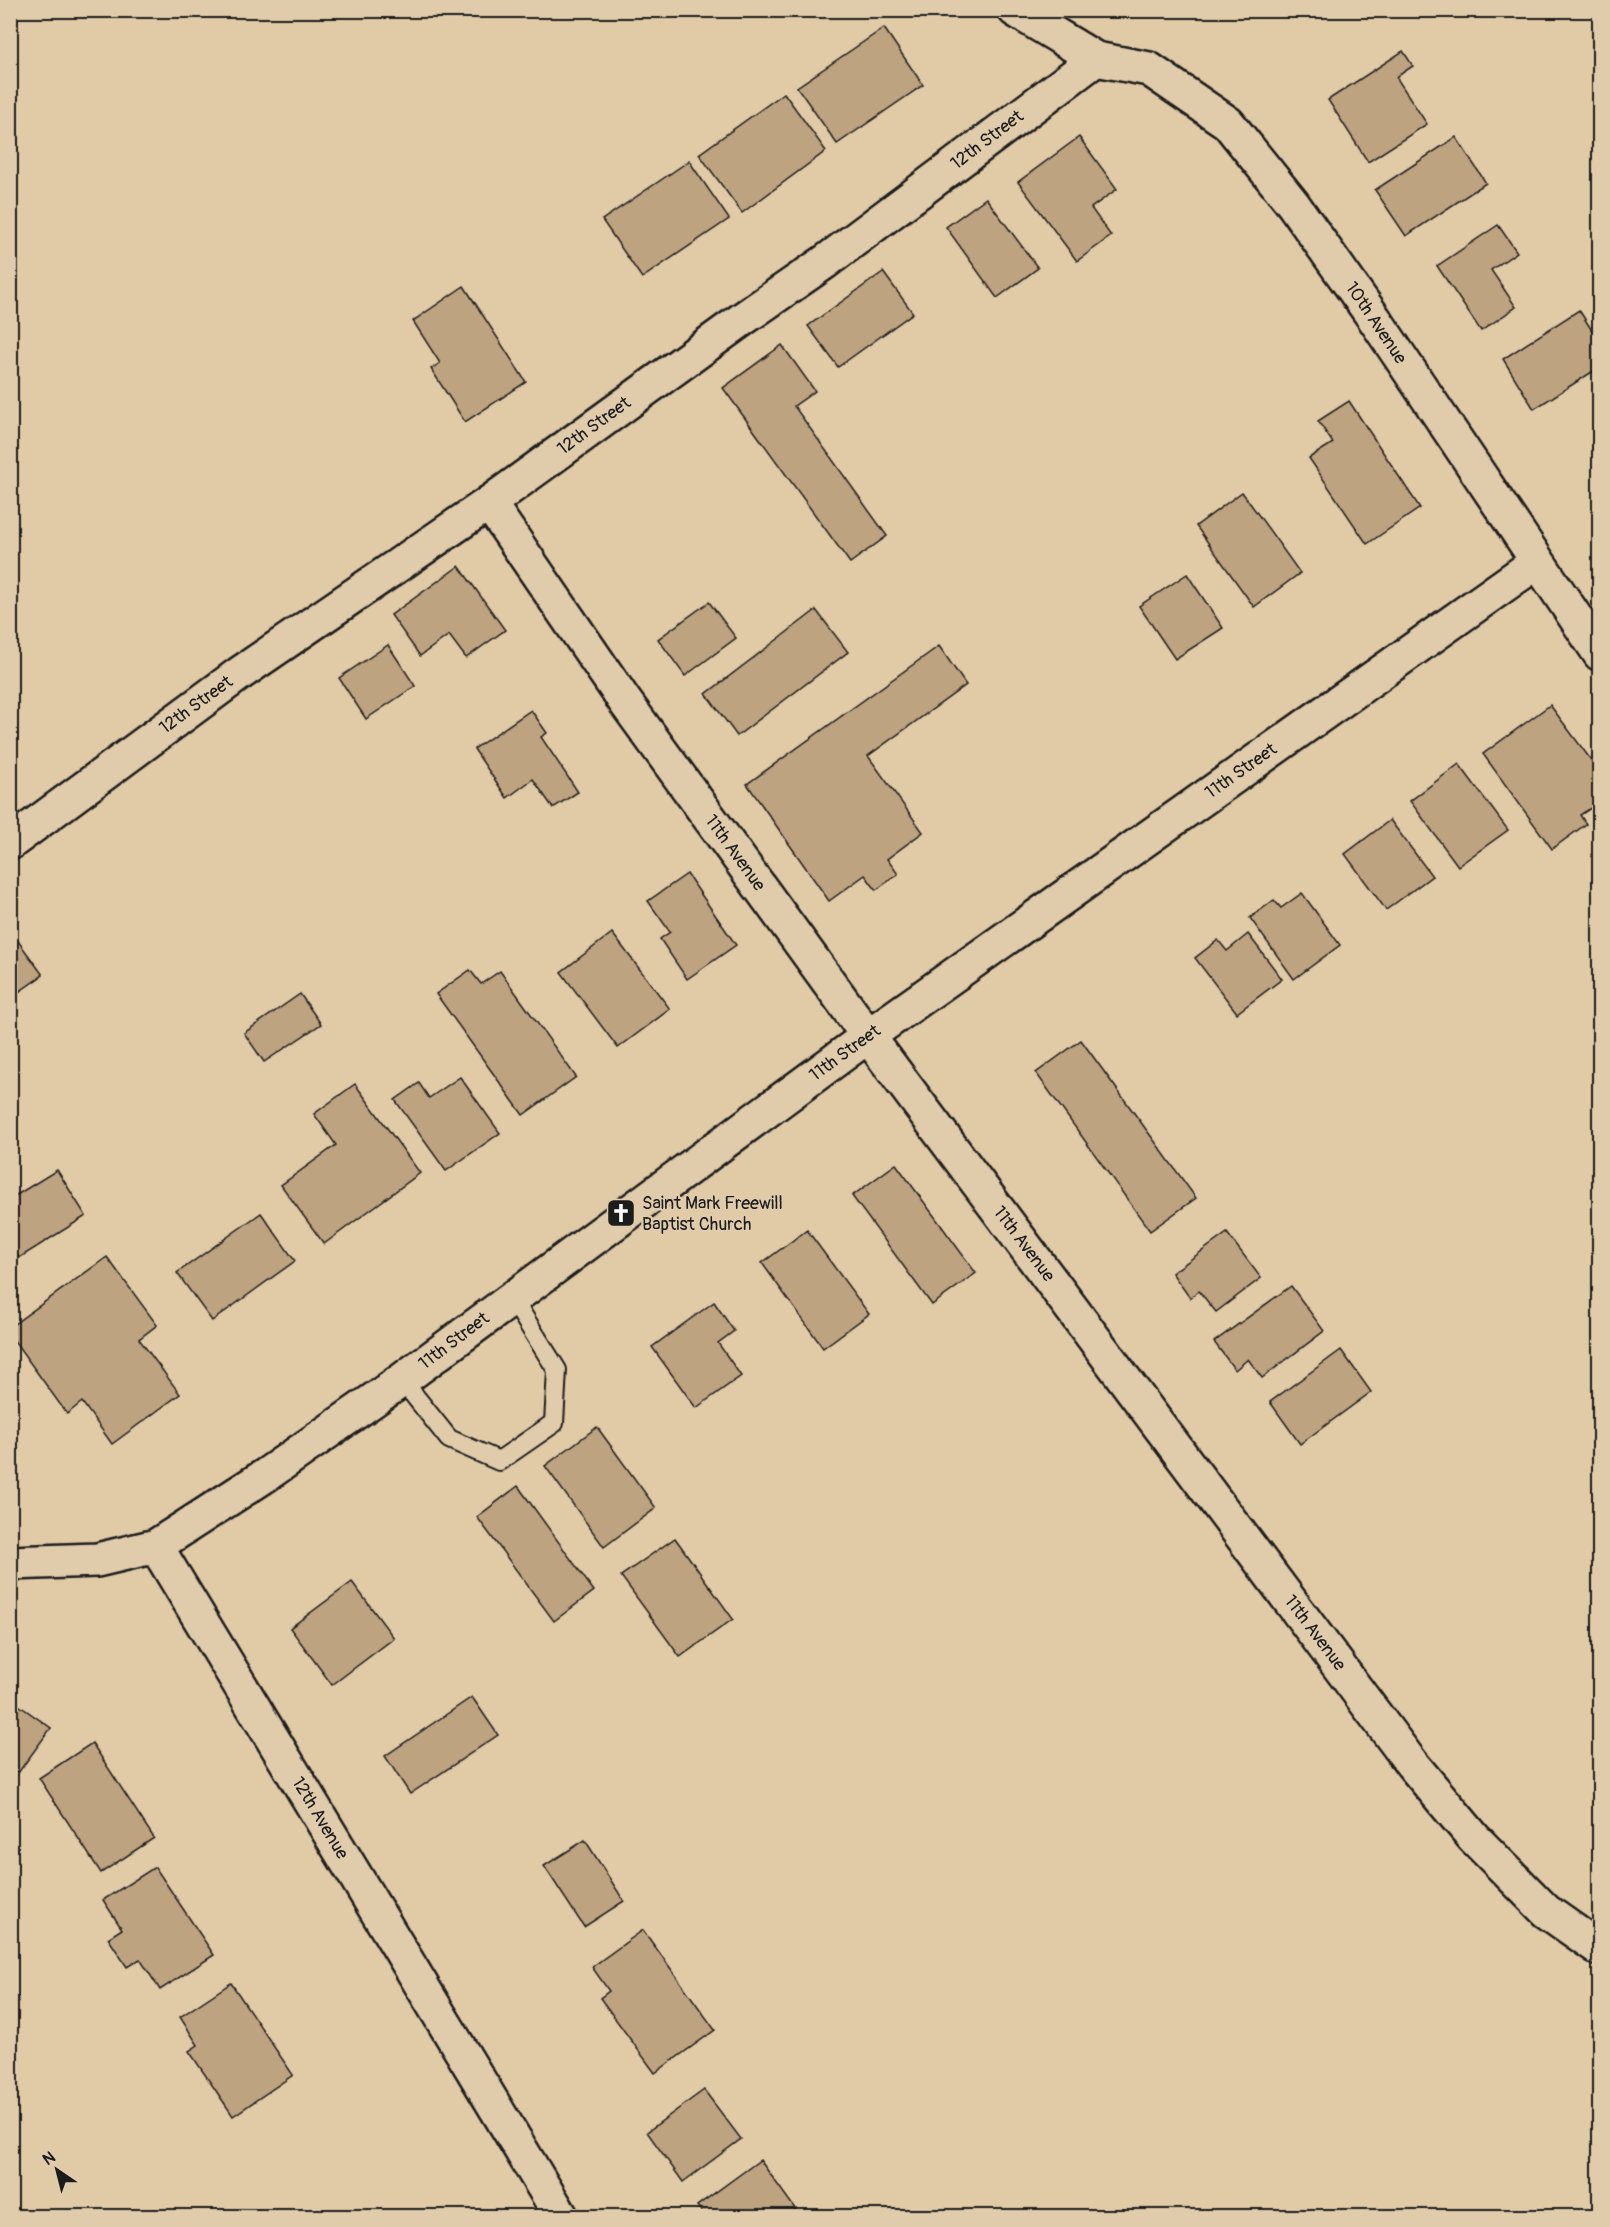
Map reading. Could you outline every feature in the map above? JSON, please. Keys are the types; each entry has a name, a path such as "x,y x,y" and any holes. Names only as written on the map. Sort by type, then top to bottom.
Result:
{"street":[{"path":"1015,10 1096,59"},
{"name":"12th Street","path":"10,843 239,674 489,503 851,243 1096,59"},
{"name":"10th Avenue","path":"1096,59 1149,69 1228,123 1293,204 1350,285 1599,654"},
{"name":"11th Avenue","path":"489,503 626,703 868,1036 1412,1764 1474,1838 1546,1911 1599,1948"},
{"name":"11th Street","path":"156,1546 266,1475 402,1380 868,1036 1537,562"},
{"path":"10,1563 97,1560 156,1546"},
{"name":"12th Avenue","path":"156,1546 561,2217"}],"lane":[{"path":"402,1380 448,1439 499,1461 554,1423 557,1370 512,1298"}],"building":[{"path":"884,28 923,85 837,144 797,87"},
{"path":"1403,51 1413,66 1396,77 1427,124 1368,162 1328,100"},
{"path":"784,93 826,151 742,213 699,154"},
{"path":"1079,137 1117,189 1091,208 1111,236 1077,261 1018,182"},
{"path":"1456,137 1486,183 1406,236 1375,190"},
{"path":"689,161 729,219 642,278 602,220"},
{"path":"986,198 1038,268 997,298 946,227"},
{"path":"1498,225 1517,252 1491,270 1516,307 1481,331 1437,266"},
{"path":"883,272 913,313 838,367 808,326"},
{"path":"464,286 526,382 465,422 431,369 440,363 413,321"},
{"path":"1579,310 1600,343 1600,367 1534,409 1503,359"},
{"path":"782,345 815,391 794,406 887,536 850,563 723,388"},
{"path":"1349,401 1420,508 1367,544 1309,458 1333,443 1318,421"},
{"path":"1242,492 1300,573 1254,607 1196,526"},
{"path":"459,566 505,630 466,658 449,635 420,656 391,615"},
{"path":"1187,574 1223,628 1175,659 1139,606"},
{"path":"709,602 736,638 685,676 658,639"},
{"path":"816,610 848,652 737,736 706,694"},
{"path":"388,645 415,686 366,719 339,678"},
{"path":"939,646 966,685 868,756 923,832 887,859 898,874 876,890 865,875 829,901 747,784"},
{"path":"1550,705 1600,772 1600,802 1580,815 1586,824 1552,849 1483,754"},
{"path":"531,710 547,733 541,737 578,792 553,808 533,779 507,798 474,749"},
{"path":"1459,764 1508,830 1458,866 1410,801"},
{"path":"1390,820 1432,876 1386,910 1345,854"},
{"path":"687,874 736,945 687,979 660,939 670,932 648,901"},
{"path":"1302,893 1340,945 1294,979 1250,918 1274,900 1281,908"},
{"path":"10,930 43,975 10,998"},
{"path":"612,933 670,1009 618,1048 561,972"},
{"path":"1248,934 1282,979 1237,1013 1195,958 1218,940 1227,951"},
{"path":"470,970 481,984 500,971 576,1077 523,1115 436,994"},
{"path":"300,994 321,1024 264,1062 244,1033"},
{"path":"1081,1040 1196,1198 1150,1231 1036,1073"},
{"path":"460,1077 500,1133 446,1171 395,1100 419,1083 429,1098"},
{"path":"355,1084 420,1173 324,1244 281,1185 336,1145 314,1114"},
{"path":"896,1164 976,1273 932,1305 852,1196"},
{"path":"57,1170 86,1216 19,1258 10,1244 10,1199"},
{"path":"261,1213 295,1261 212,1321 177,1273"},
{"path":"807,1230 869,1314 823,1348 762,1263"},
{"path":"1227,1233 1261,1278 1216,1312 1199,1291 1190,1298 1172,1273"},
{"path":"107,1257 157,1325 139,1339 180,1394 112,1444 82,1402 67,1414 10,1335 10,1327"},
{"path":"1291,1286 1324,1331 1262,1378 1248,1359 1235,1370 1214,1342"},
{"path":"714,1302 734,1331 718,1343 741,1376 696,1408 652,1347"},
{"path":"1341,1350 1371,1392 1300,1444 1270,1402"},
{"path":"597,1427 656,1508 604,1547 545,1466"},
{"path":"518,1486 594,1591 554,1621 477,1517"},
{"path":"675,1538 733,1619 680,1657 621,1576"},
{"path":"352,1582 394,1638 332,1685 290,1628"},
{"path":"472,1697 498,1735 410,1794 385,1756"},
{"path":"10,1699 51,1728 10,1784"},
{"path":"92,1743 154,1838 101,1873 39,1778"},
{"path":"585,1840 624,1901 584,1927 544,1866"},
{"path":"155,1867 214,1955 160,1990 140,1959 127,1967 108,1938 122,1929 103,1900"},
{"path":"643,1930 715,2030 655,2073 600,1998 609,1991 592,1967"},
{"path":"231,1983 293,2075 233,2116 189,2051 198,2045 180,2017"},
{"path":"704,2090 741,2139 683,2182 647,2132"},
{"path":"760,2160 796,2210 788,2216 705,2216 697,2206"}],"place":[{"name":"Saint Mark Freewill Baptist Church","path":"621,1213"}]}
